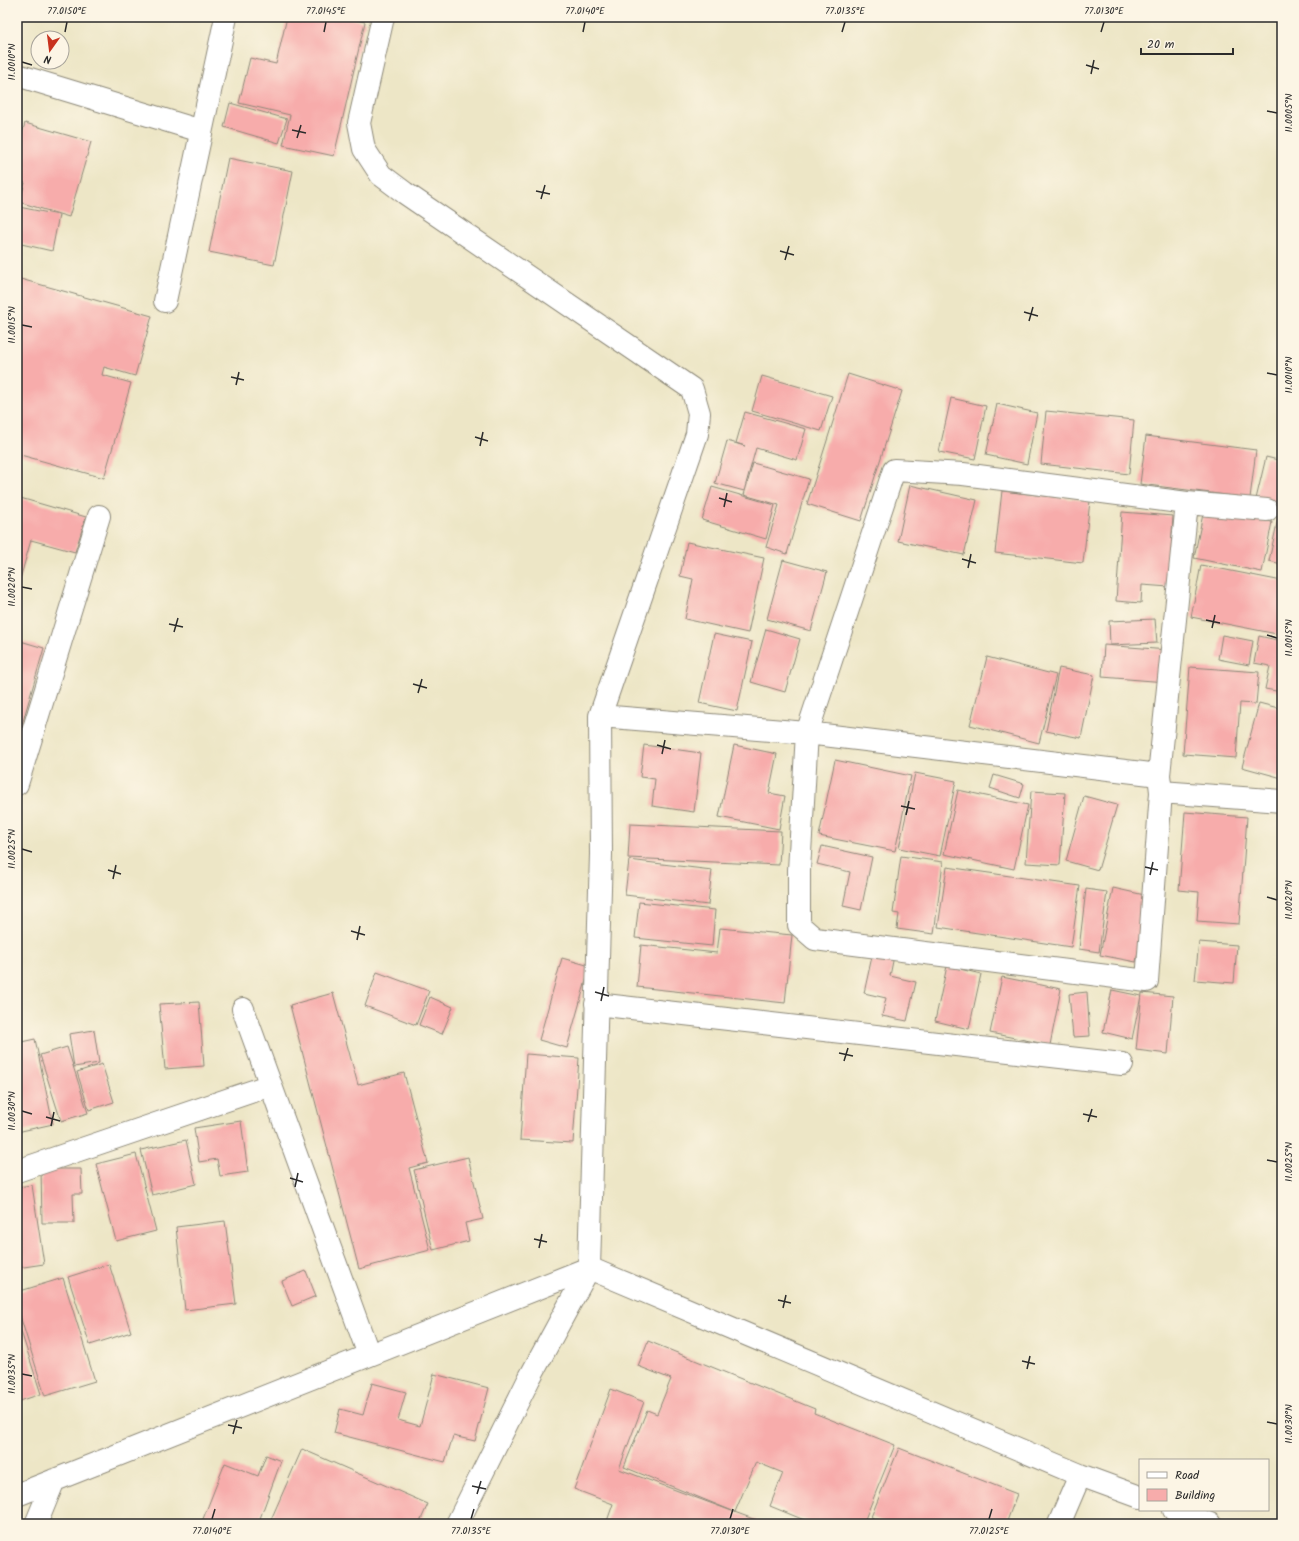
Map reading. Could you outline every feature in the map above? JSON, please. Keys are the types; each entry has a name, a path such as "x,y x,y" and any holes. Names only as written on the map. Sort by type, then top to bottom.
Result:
{"street":[{"path":"165,301 226,17"},
{"path":"383,17 359,123 364,149 381,175 405,194 692,389 699,413 697,434 600,716 601,854 589,1268 529,1379 457,1524"},
{"path":"17,75 201,131"},
{"path":"1187,503 1160,784 1147,981 815,939 799,925 799,870 807,733 894,470 963,474 1187,503 1267,510"},
{"path":"17,784 98,516"},
{"path":"600,716 807,733 1282,800"},
{"path":"596,1004 1122,1064"},
{"path":"243,1009 369,1355"},
{"path":"17,1171 271,1085"},
{"path":"17,1495 589,1268 1080,1475 1139,1497"},
{"path":"1059,1524 1080,1475"},
{"path":"36,1524 54,1480"},
{"path":"1177,1511 1210,1524"}],"building":[{"path":"287,17 343,17 365,22 334,156 283,145 290,115 239,103 250,58 276,64"},
{"path":"230,103 287,119 279,143 224,127"},
{"path":"25,123 91,142 69,217 19,202 25,183 17,180 17,151"},
{"path":"228,158 293,171 274,265 209,252"},
{"path":"19,207 59,215 52,251 17,243 17,219"},
{"path":"17,278 152,316 135,376 104,367 102,375 131,383 104,478 17,454"},
{"path":"848,374 902,391 861,521 807,504"},
{"path":"762,376 832,396 821,431 752,411"},
{"path":"951,398 986,406 975,459 939,452"},
{"path":"997,404 1037,413 1027,464 986,455"},
{"path":"1046,411 1134,420 1129,474 1041,464"},
{"path":"745,412 806,429 797,460 756,448 744,491 715,483 727,441 745,446 736,443"},
{"path":"1146,436 1256,450 1250,498 1140,484"},
{"path":"1266,457 1282,461 1282,495 1280,504 1256,499"},
{"path":"753,463 809,479 787,554 766,547 779,505 744,495"},
{"path":"910,485 977,500 964,555 898,541"},
{"path":"712,487 775,505 766,539 702,520"},
{"path":"1002,491 1090,501 1083,563 995,553"},
{"path":"17,497 86,517 75,552 31,540 17,590"},
{"path":"1204,509 1272,522 1262,572 1194,558"},
{"path":"1280,509 1282,510 1282,564 1269,561"},
{"path":"1122,512 1173,516 1169,587 1142,585 1141,603 1116,601"},
{"path":"687,542 764,558 748,633 685,619 693,579 680,576"},
{"path":"783,560 827,572 811,631 767,619"},
{"path":"1201,565 1282,581 1282,635 1191,617"},
{"path":"1155,619 1157,643 1110,645 1109,621"},
{"path":"766,629 800,639 785,692 751,682"},
{"path":"714,634 752,642 737,711 699,703"},
{"path":"1222,635 1253,641 1249,665 1218,659"},
{"path":"1259,636 1282,641 1282,692 1265,689 1270,666 1254,663"},
{"path":"17,640 44,648 17,742"},
{"path":"1104,645 1168,650 1166,682 1102,677"},
{"path":"987,657 1056,675 1039,743 970,725"},
{"path":"1190,667 1259,672 1256,704 1240,703 1236,758 1183,754"},
{"path":"1059,668 1094,675 1081,738 1046,731"},
{"path":"1259,703 1282,709 1282,778 1242,767"},
{"path":"644,745 701,753 694,812 652,806 655,779 640,777"},
{"path":"734,745 777,754 769,793 785,796 779,829 719,817"},
{"path":"835,760 911,776 895,851 819,836"},
{"path":"915,773 956,781 940,856 899,848"},
{"path":"994,775 1024,784 1020,798 990,788"},
{"path":"958,790 1028,805 1014,869 944,854"},
{"path":"1031,791 1065,793 1060,865 1026,863"},
{"path":"1084,796 1117,805 1098,870 1066,861"},
{"path":"1185,812 1247,817 1239,924 1197,921 1199,892 1179,890"},
{"path":"630,824 781,831 779,865 628,858"},
{"path":"822,846 872,857 861,910 843,906 850,872 817,864"},
{"path":"901,856 943,862 934,934 897,929 899,914 893,913"},
{"path":"629,860 712,870 708,905 625,895"},
{"path":"947,867 1080,886 1071,947 938,927"},
{"path":"1113,888 1149,896 1136,962 1100,955"},
{"path":"1086,889 1107,892 1099,952 1079,949"},
{"path":"639,902 715,910 712,946 635,938"},
{"path":"720,928 792,935 785,1003 637,987 641,945 717,953"},
{"path":"1199,942 1237,945 1234,983 1195,980"},
{"path":"873,952 894,956 890,976 916,982 907,1021 882,1016 886,998 864,993"},
{"path":"562,958 590,966 567,1048 539,1040"},
{"path":"947,966 981,974 969,1029 935,1021"},
{"path":"377,972 429,991 416,1025 365,1006"},
{"path":"1002,977 1061,989 1050,1045 990,1033"},
{"path":"1112,990 1141,996 1132,1039 1103,1032"},
{"path":"1087,992 1090,1036 1073,1037 1069,994"},
{"path":"333,993 358,1085 404,1073 428,1163 409,1168 430,1250 359,1269 290,1005"},
{"path":"1142,993 1173,996 1168,1054 1136,1050"},
{"path":"430,997 453,1007 442,1034 419,1025"},
{"path":"199,1002 204,1066 165,1069 159,1004"},
{"path":"94,1030 99,1063 74,1067 69,1034"},
{"path":"35,1039 53,1124 17,1132 17,1043"},
{"path":"67,1047 88,1113 61,1121 40,1055"},
{"path":"526,1054 579,1058 573,1143 520,1140"},
{"path":"102,1064 114,1102 89,1110 77,1072"},
{"path":"241,1121 248,1172 220,1176 217,1159 199,1162 194,1128"},
{"path":"186,1140 196,1184 152,1195 141,1150"},
{"path":"136,1154 156,1231 116,1241 96,1164"},
{"path":"468,1157 483,1219 465,1223 469,1241 433,1250 414,1170"},
{"path":"41,1169 81,1169 82,1194 73,1194 74,1223 42,1223"},
{"path":"32,1185 44,1264 17,1268 17,1187"},
{"path":"225,1221 236,1304 185,1310 176,1227"},
{"path":"109,1264 131,1332 90,1345 68,1277"},
{"path":"306,1271 316,1296 292,1306 282,1281"},
{"path":"63,1278 95,1381 45,1396 17,1306 17,1292"},
{"path":"17,1319 41,1394 17,1402"},
{"path":"648,1341 815,1409 814,1413 895,1445 863,1524 814,1524 770,1506 783,1473 756,1462 735,1512 624,1467 647,1410 657,1414 671,1379 638,1366"},
{"path":"434,1374 489,1388 475,1441 453,1436 445,1462 334,1433 340,1409 363,1415 372,1383 406,1392 398,1420 420,1426"},
{"path":"611,1389 644,1402 619,1469 756,1520 755,1524 606,1524 613,1504 574,1489"},
{"path":"899,1448 1017,1494 1006,1524 888,1524 871,1517"},
{"path":"302,1449 428,1504 419,1524 269,1524"},
{"path":"266,1455 281,1461 258,1524 201,1524 225,1463 258,1476"}]}
